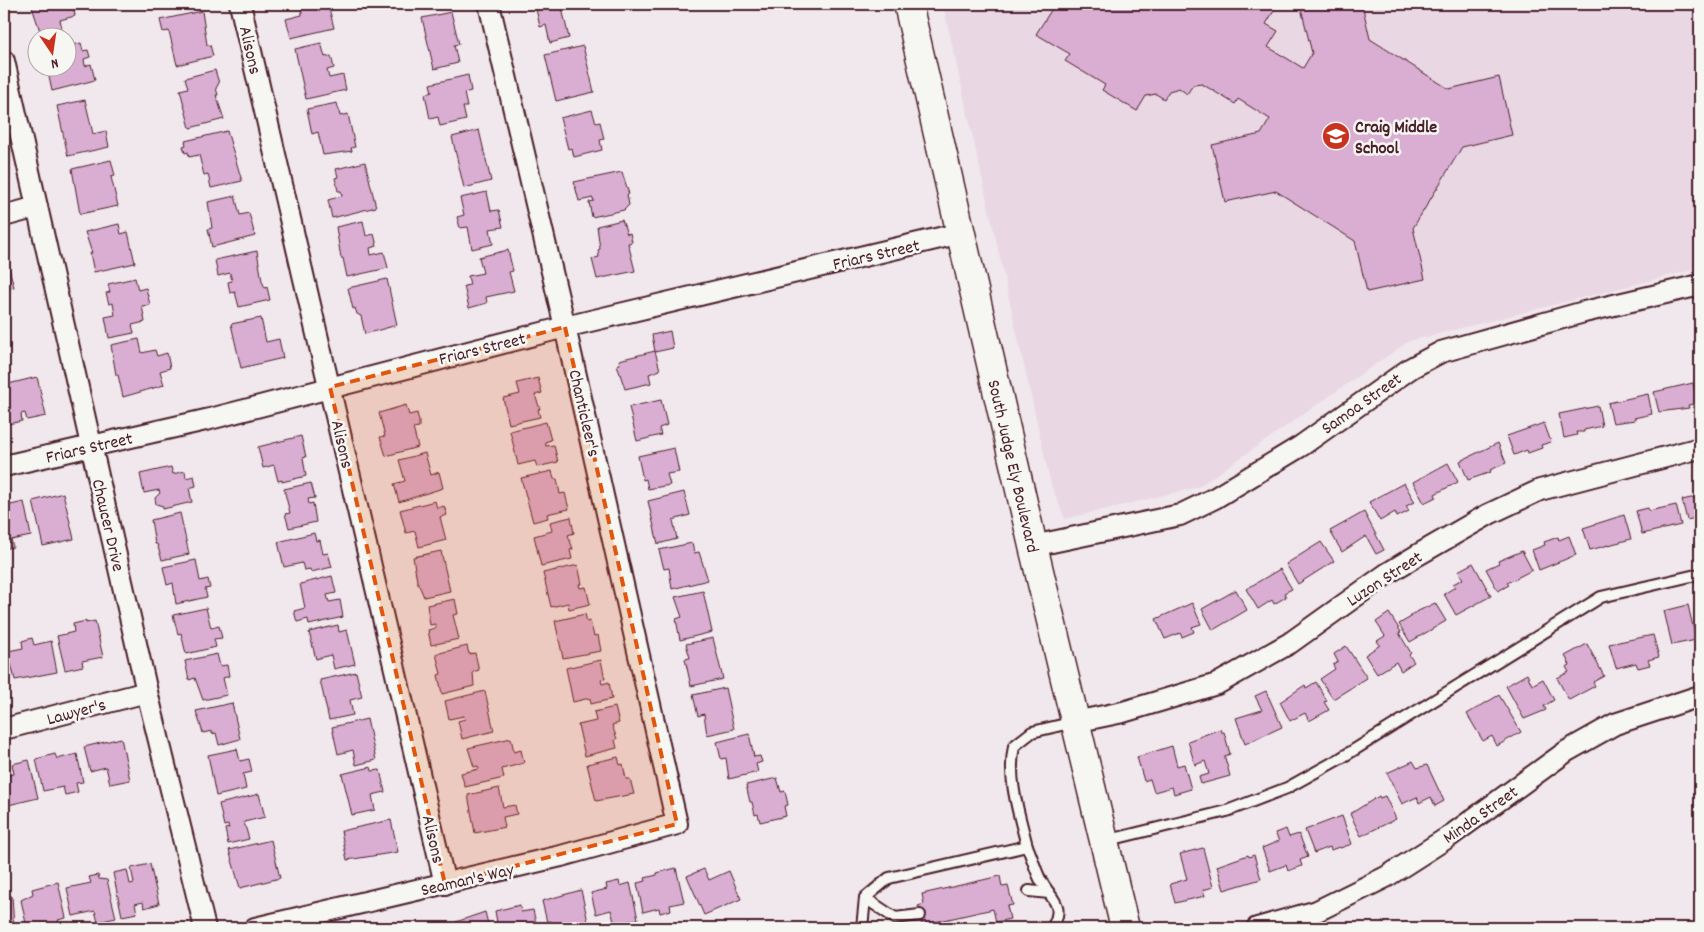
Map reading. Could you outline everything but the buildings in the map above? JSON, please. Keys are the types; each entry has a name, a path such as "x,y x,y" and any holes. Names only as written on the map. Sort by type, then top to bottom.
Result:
{"main road":[{"name":"South Judge Ely Boulevard","path":"908,4 1033,546 1125,928"}],"street":[{"name":"Alisons","path":"240,4 445,884"},
{"name":"Chanticleer's","path":"489,4 565,327 677,824"},
{"name":"Chaucer Drive","path":"4,61 147,692 205,928"},
{"path":"4,216 37,207"},
{"name":"Friars Street","path":"4,466 210,419 565,327 960,233"},
{"name":"Samoa Street","path":"1033,546 1180,515 1215,498 1301,446 1411,368 1441,352 1584,312 1700,285"},
{"name":"Luzon Street","path":"1075,722 1123,712 1217,684 1290,643 1388,573 1416,556 1489,514 1540,490 1700,448"},
{"name":"Lawyer's","path":"4,730 147,692"},
{"name":"Minda Street","path":"1258,928 1317,911 1386,877 1450,836 1567,751 1615,724 1700,696"},
{"name":"Seaman's Way","path":"255,928 561,856 677,824"}],"lane":[{"path":"1104,842 1227,811 1287,788 1341,758 1601,598 1700,574"},
{"path":"1052,928 1058,917 1057,902 1040,879 1027,846 1014,791 1012,758 1014,746 1032,732 1075,722"},
{"path":"862,928 865,898 889,878 1027,846"},
{"path":"1029,890 1049,893"},
{"path":"865,898 896,918 920,915"}],"highlighted area":[{"path":"565,327 677,824 445,884 330,387"}],"shaded area":[{"name":"Craig Middle School","path":"943,4 1700,4 1700,268 1409,341 1198,487 1065,519 1051,485"}],"place":[{"name":"Craig Middle School","path":"1336,136"}]}
